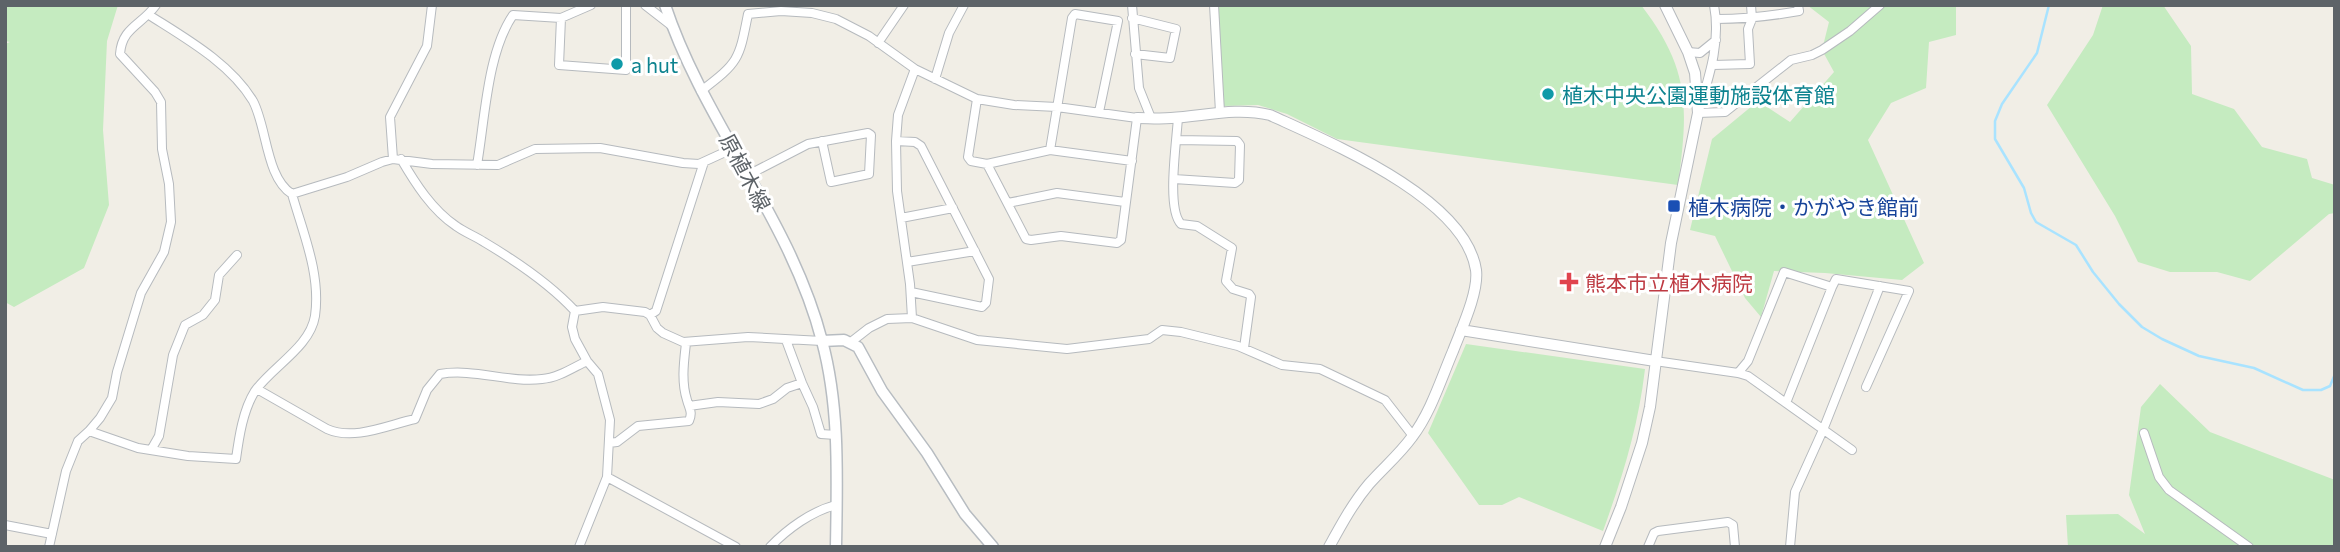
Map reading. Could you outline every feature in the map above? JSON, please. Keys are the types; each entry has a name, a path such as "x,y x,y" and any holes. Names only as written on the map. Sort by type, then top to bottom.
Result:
{"main road":[{"name":"原植木線","path":"665,5 701,91 799,273 822,341 832,393 836,435 836,547"},
{"path":"822,341 844,340 858,347 883,391 928,453 965,514 993,547"}],"street":[{"path":"49,547 66,471 78,440 89,431 111,398 141,293 164,252 171,222 169,184 162,149 161,102 120,54 121,40 131,27 149,15 156,5"},
{"path":"432,5 427,46 390,117 397,159 442,215 561,295 575,312 573,333 587,361 598,374 610,420 607,477 579,547"},
{"path":"477,165 491,72 503,30 513,15 561,18 591,5"},
{"path":"561,18 559,65 626,70 626,5"},
{"path":"645,5 672,26"},
{"path":"878,43 904,5"},
{"path":"935,79 949,33 964,5"},
{"path":"1132,5 1139,89 1151,118"},
{"path":"1214,5 1220,111"},
{"path":"1665,5 1695,73 1698,113"},
{"path":"1605,547 1622,507 1650,407 1671,243 1698,113 1713,65 1717,19 1714,5"},
{"path":"1713,65 1749,64 1748,29 1752,19 1751,5"},
{"path":"1717,19 1752,19 1798,11 1798,5"},
{"path":"1698,113 1725,112 1791,60 1822,50 1850,31 1880,5"},
{"path":"701,91 735,64 748,14 781,11 822,15 836,19 878,43 915,69 976,99 1137,118 1254,111 1270,115 1398,179 1438,209 1457,228 1470,248 1476,272 1474,293 1427,412 1413,436 1350,509 1329,547"},
{"path":"1051,150 1073,15 1077,13 1133,20 1176,29 1170,58 1135,54"},
{"path":"89,431 138,449 188,456 236,458 249,401 283,360 307,338 315,317 312,257 292,194 286,190 276,173 253,101 230,71 149,15"},
{"path":"1099,112 1118,20"},
{"path":"1688,52 1700,53 1716,40"},
{"path":"912,318 897,191 896,141 898,115 915,69"},
{"path":"976,99 969,159 971,161 987,164 1051,150 1132,161"},
{"path":"1178,117 1174,179 1175,216 1178,222 1197,226 1232,248 1226,281 1233,289 1251,297 1244,348"},
{"path":"987,164 1028,240 1061,236 1115,244 1121,240 1137,118"},
{"path":"748,175 808,144 822,141 870,134 869,174 831,182 822,141"},
{"path":"1174,179 1235,183 1239,180 1240,145 1237,141 1177,140"},
{"path":"896,141 915,142 921,146 989,279 985,306 911,292"},
{"path":"292,194 397,159 432,164 498,165 535,149 600,148 699,164 733,148"},
{"path":"650,315 656,311 704,162"},
{"path":"1008,203 1057,193 1125,202"},
{"path":"901,218 953,208"},
{"path":"907,262 975,251"},
{"path":"151,450 159,436 173,355 185,325 203,315 215,299 219,275 237,255"},
{"path":"1738,373 1748,361 1784,272 1832,287"},
{"path":"1786,403 1836,279 1909,291 1867,387"},
{"path":"1790,547 1795,492 1823,430 1880,286"},
{"path":"575,312 608,307 645,312 663,333 686,343 748,337 822,341"},
{"path":"851,342 869,328 887,319 912,318 977,340 1067,349 1149,339 1162,330 1181,332 1244,348 1282,365 1320,369 1385,400 1413,436"},
{"path":"1461,330 1748,376 1852,450"},
{"path":"786,340 821,434 836,435"},
{"path":"609,443 617,442 638,426 687,423 691,416 685,395 686,343"},
{"path":"257,389 339,434 354,434 415,419 427,390 440,374 457,371 525,380 545,379 587,361"},
{"path":"689,406 718,402 759,404 802,383"},
{"path":"2144,433 2159,477 2169,491 2249,547"},
{"path":"607,477 736,547"},
{"path":"770,547 781,535 814,514 836,505"},
{"path":"1648,547 1657,531 1728,522 1734,527 1735,547"},
{"path":"5,525 52,534"}],"green space":[{"path":"5,5 118,5 107,41 103,130 109,205 84,268 14,307 5,302 5,44 10,42 5,41"},
{"path":"1218,5 1641,5 1669,50 1682,90 1684,111 1678,185 1337,139 1287,114 1258,105 1224,106"},
{"path":"1807,5 1956,5 1956,35 1929,42 1926,88 1891,103 1868,140 1924,263 1902,280 1774,271 1761,317 1745,298 1715,236 1690,230 1712,139 1758,101 1790,122 1834,72 1822,50 1829,22"},
{"path":"2103,5 2163,5 2191,46 2192,94 2234,109 2262,147 2307,159 2312,178 2335,185 2335,213 2329,214 2250,281 2217,272 2170,272 2138,262 2115,216 2047,105 2093,35"},
{"path":"1466,344 1645,369 1629,451 1603,531 1519,497 1502,505 1479,505 1428,433"},
{"path":"2160,384 2210,432 2335,480 2335,547 2068,547 2066,515 2118,514 2145,534 2129,495 2141,407"}],"waterway":[{"path":"2049,5 2037,53 2002,104 1995,121 1995,139 2024,188 2036,222 2076,245 2093,272 2119,304 2142,327 2162,339 2199,356 2254,368 2303,390 2321,390 2330,386 2335,374"}],"place":[{"name":"a hut","path":"617,64"},
{"name":"植木中央公園運動施設体育館","path":"1548,94"},
{"name":"植木病院・かがやき館前","path":"1674,206"},
{"name":"熊本市立植木病院","path":"1569,282"}]}
